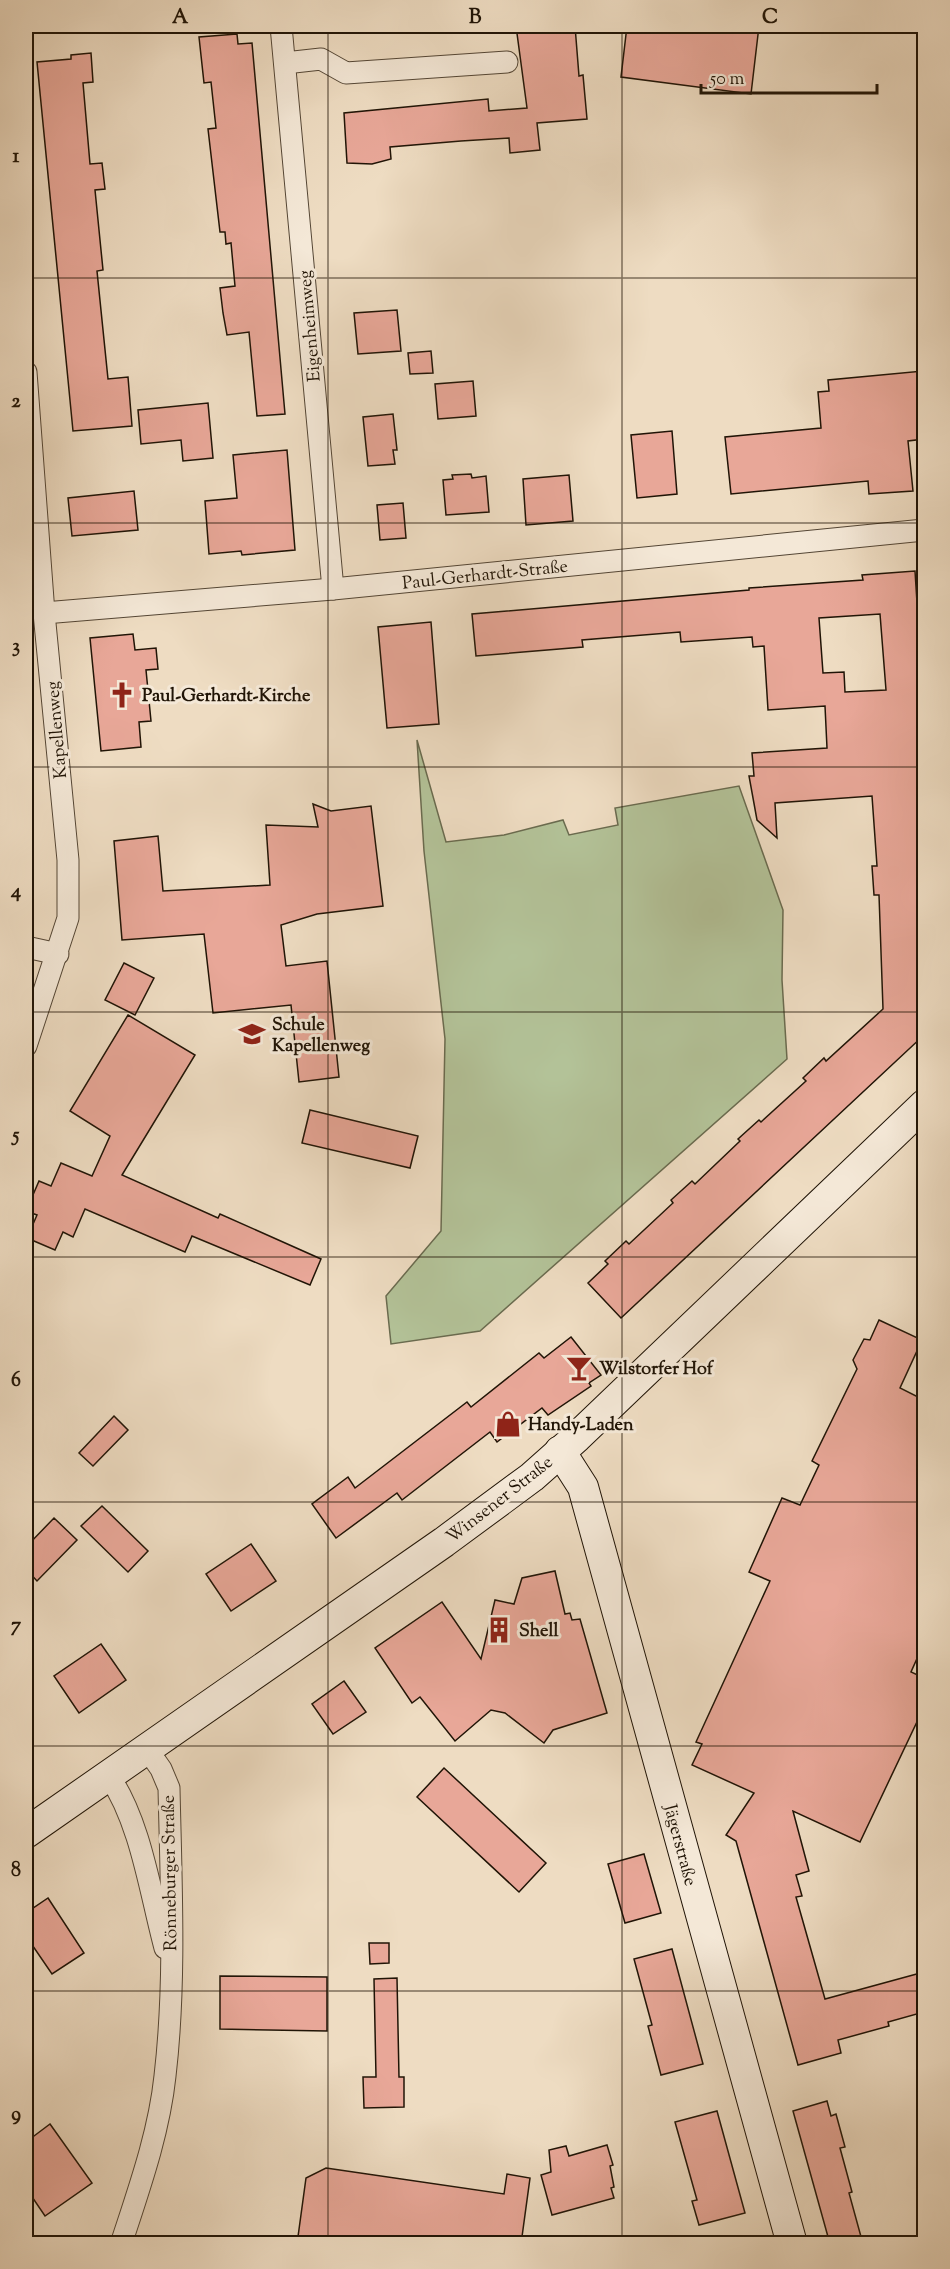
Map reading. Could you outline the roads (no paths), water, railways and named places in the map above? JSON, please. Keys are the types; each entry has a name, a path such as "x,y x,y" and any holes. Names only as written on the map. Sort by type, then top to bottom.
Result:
{"main road":[{"name":"Winsener Straße","path":"26,1833 468,1525 532,1477 924,1105"},
{"name":"Jägerstraße","path":"560,1451 583,1487 792,2244"}],"street":[{"name":"Eigenheimweg","path":"281,26 333,589"},
{"path":"285,63 321,59 346,73 507,62"},
{"name":"Kapellenweg","path":"26,372 44,613 68,860 68,918 26,1046"},
{"name":"Paul-Gerhardt-Straße","path":"44,613 333,589 924,530"},
{"path":"26,947 58,954"},
{"name":"Rönneburger Straße","path":"121,2244 147,2162 165,2076 172,1924 169,1788 161,1768 147,1749"},
{"name":"Rönneburger Straße","path":"108,1776 122,1795 131,1817 170,1966"}],"place":[{"name":"Paul-Gerhardt-Kirche","path":"122,695"},
{"name":"Schule Kapellenweg","path":"252,1034"},
{"name":"Wilstorfer Hof","path":"579,1368"},
{"name":"Handy-Laden","path":"508,1424"},
{"name":"Shell","path":"499,1630"}]}
